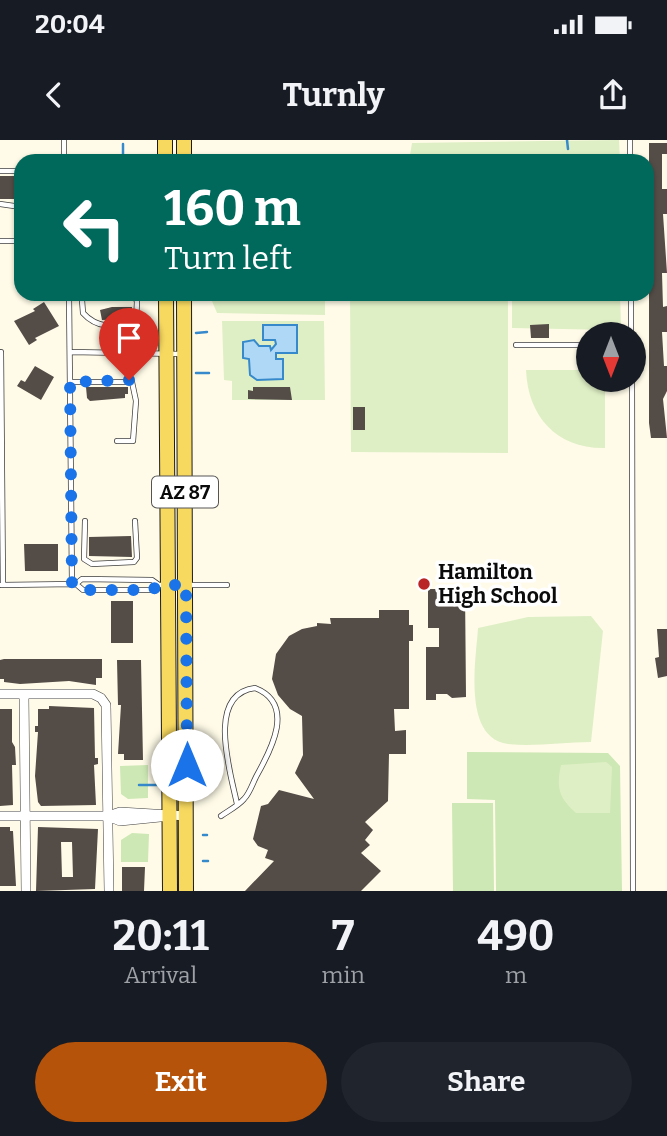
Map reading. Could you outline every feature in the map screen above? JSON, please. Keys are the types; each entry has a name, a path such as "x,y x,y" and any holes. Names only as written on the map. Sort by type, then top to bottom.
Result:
{"main road":[{"name":"AZ 87","path":"166,301 163,585 170,891"},
{"name":"AZ 87","path":"184,301 186,888"}],"street":[{"path":"0,694 93,694 101,698 107,714 109,891"},
{"path":"24,694 26,891"},
{"path":"0,816 108,816 120,812 155,812 170,816 187,816"}],"lane":[{"path":"69,301 74,584"},
{"path":"82,301 83,313 93,323 102,326 136,323 137,301"},
{"path":"631,301 631,322"},
{"path":"516,345 576,345"},
{"path":"1,352 1,585 74,584 82,579 152,580 163,585"},
{"path":"70,352 184,354"},
{"path":"70,382 132,383 136,401 133,441 117,442"},
{"path":"632,392 633,891"},
{"path":"85,521 84,559 92,564 136,560 135,521"},
{"path":"74,584 83,590 152,590 163,585 227,585"},
{"path":"221,816 245,799 277,737 277,718 271,703 262,691 255,688 236,696 223,734 237,804"}],"green space":[{"path":"619,140 620,154 410,154 412,143"},
{"path":"212,301 325,301 325,315 217,313"},
{"path":"350,301 508,301 508,453 351,452"},
{"path":"512,301 620,301 621,322 576,322 576,329 512,328"},
{"path":"222,321 324,321 325,400 232,400 232,381 224,380"},
{"path":"526,370 576,370 576,392 605,392 605,448 588,447 559,436 539,416 528,387"},
{"path":"591,616 603,631 591,742 518,745 493,739 484,728 475,696 478,628 528,617"},
{"path":"467,752 608,753 620,766 622,891 496,891 495,800 467,799"},
{"path":"606,762 612,767 610,813 576,813 560,792 561,765"},
{"path":"148,765 148,798 128,799 121,794 120,766"},
{"path":"452,803 493,803 494,891 453,891"},
{"path":"132,833 149,834 148,862 121,862 121,840"}],"water":[{"path":"263,325 297,325 297,353 276,353 276,359 283,359 283,379 257,380 250,375 249,359 243,358 243,342 254,340 259,346 270,346 271,350 276,344 275,340 263,340"}],"building":[{"path":"649,143 667,143 667,154 662,154 662,189 667,189 667,214 663,214 667,273 662,273 663,307 667,306 667,332 662,332 664,366 667,366 667,391 663,399 667,438 651,438 649,423 649,301 654,301 654,154 649,154"},
{"path":"0,176 14,176 14,199 0,199"},
{"path":"44,302 59,326 35,338 37,340 29,345 14,321 35,311 33,309"},
{"path":"132,307 131,319 102,320 100,310"},
{"path":"549,324 549,338 531,338 530,325"},
{"path":"35,366 54,377 41,400 17,386 21,380 25,382"},
{"path":"86,387 128,387 128,394 125,394 125,398 90,401"},
{"path":"253,387 290,387 292,400 248,399 248,390 253,391"},
{"path":"353,407 365,407 365,430 353,430"},
{"path":"131,536 132,557 89,556 89,537"},
{"path":"24,544 58,544 58,571 25,571"},
{"path":"428,589 465,589 466,697 452,698 447,694 436,694 436,700 426,700 426,647 439,647 439,628 428,628"},
{"path":"111,601 133,601 133,643 111,643"},
{"name":"Hamilton High School","path":"379,610 409,610 409,625 413,625 413,641 409,641 409,709 394,709 395,731 406,730 406,754 389,754 388,801 365,822 373,830 365,840 370,845 361,853 381,871 361,891 245,891 274,861 265,858 268,850 258,846 253,839 261,806 268,804 279,790 314,799 295,773 303,755 302,716 290,709 278,695 272,679 276,654 289,636 302,629 317,626 317,623 331,624 330,618 379,618"},
{"path":"657,629 667,629 667,676 658,678 655,658 659,657"},
{"path":"4,659 102,659 102,678 96,678 96,685 69,681 20,684 0,679 0,660"},
{"path":"117,660 141,660 143,760 124,760 124,754 118,754 121,705 118,705"},
{"path":"49,706 94,708 95,758 98,758 98,764 94,765 96,805 41,806 38,802 35,776 38,732 35,732 35,726 38,726 38,709 49,709"},
{"path":"0,709 12,709 12,742 16,765 12,765 13,805 0,806"},
{"path":"0,827 10,827 10,831 13,831 16,886 0,886"},
{"path":"38,827 98,829 95,889 36,891","holes":["61,842 72,842 73,877 62,877"]},
{"path":"122,867 145,867 144,891 122,891"}],"waterway":[{"path":"567,140 568,149"},
{"path":"123,144 123,154"},
{"path":"142,331 151,331"},
{"path":"196,333 207,332"},
{"path":"196,373 209,373"},
{"path":"199,777 217,777"},
{"path":"139,785 158,785"},
{"path":"203,861 208,861"}],"place":[{"name":"Hamilton High School","path":"424,584"}],"route":[{"path":"129,380 70,382 72,584 83,590 152,590 159,585 186,585 187,765"}]}
